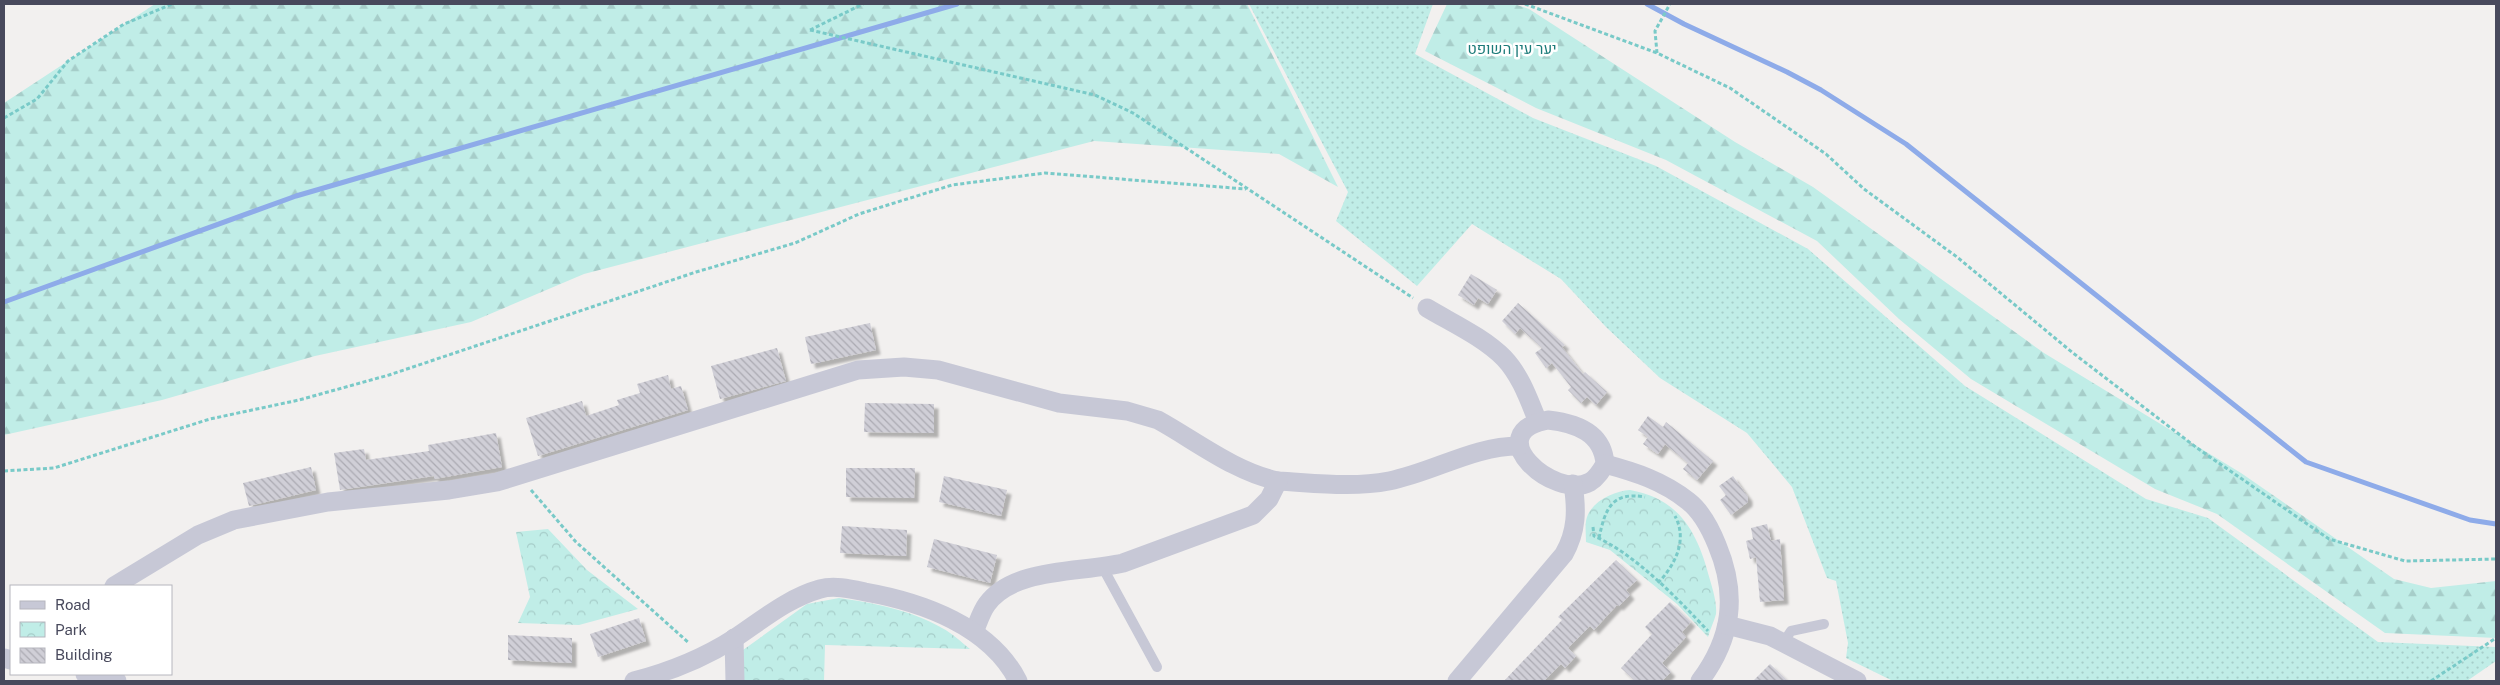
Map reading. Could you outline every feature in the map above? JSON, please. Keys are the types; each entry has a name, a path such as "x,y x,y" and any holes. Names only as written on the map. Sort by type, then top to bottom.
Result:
{"street":[{"path":"1427,308 1489,345 1504,358 1526,392 1538,422"},
{"path":"116,585 198,535 234,520 328,502 464,488 519,476 858,370 904,367 938,370 1059,403 1145,415 1158,420 1251,472 1278,481 1350,486 1372,484 1392,481 1477,451 1519,446"},
{"path":"1560,421 1584,429 1600,444 1605,464 1592,481 1584,485 1558,481 1531,467 1525,460 1519,446 1523,433 1538,422 1560,421"},
{"path":"1605,464 1645,476 1670,487 1690,502 1704,520 1722,557 1728,579 1730,602 1727,625 1722,646 1712,665 1700,681"},
{"path":"974,632 986,605 1006,587 1021,580 1040,575 1103,568 1253,515 1270,499 1278,481"},
{"path":"1457,681 1568,548 1572,541 1577,508 1573,484"},
{"path":"634,681 701,657 734,638 784,604 822,588 845,588 868,592 918,605 948,617 974,632 997,654 1018,681"},
{"path":"1727,625 1755,631 1783,643 1857,681"},
{"path":"734,638 735,681"},
{"path":"90,675 117,681"}],"lane":[{"path":"1103,568 1157,667"},
{"path":"1783,643 1791,631 1824,624"}],"path":[{"path":"4,118 37,99 68,60 124,24 172,4"},
{"path":"863,4 810,30 1095,96 1133,113 1427,308"},
{"path":"1525,4 1657,53 1730,88 1826,154 1864,189 1957,257 2073,353 2197,448 2329,539 2405,561 2496,559"},
{"path":"1657,53 1655,31 1670,4"},
{"path":"4,470 54,468 210,419 299,400 389,375 696,272 795,243 859,214 952,185 1045,173 1246,189"},
{"path":"519,476 576,542 684,637 701,657"},
{"path":"1599,538 1605,513 1609,506 1618,498 1629,496 1650,500"},
{"path":"1658,582 1670,570 1676,558 1681,536 1676,517 1669,511"},
{"path":"1593,522 1594,536 1615,547 1674,595 1722,646"},
{"path":"2432,681 2496,638"}],"green space":[{"path":"155,4 1247,4 1338,187 1279,154 1094,141 584,274 471,322 315,356 162,400 4,435 4,103"},
{"path":"1249,4 1433,4 1415,54 1533,118 1656,166 1808,249 1965,386 2146,499 2208,518 2378,642 2496,647 2496,661 2467,681 1893,681 1846,658 1848,643 1836,581 1827,578 1792,487 1747,433 1660,378 1606,327 1561,279 1472,224 1417,286 1336,221 1348,192"},
{"name":"יער עין השופט","path":"1447,4 1514,4 1529,9 1735,142 1813,187 2044,353 2241,473 2394,579 2431,588 2496,581 2496,638 2385,633 2217,514 2155,489 1971,379 1899,319 1817,241 1666,160 1536,108 1425,51"},
{"path":"1630,490 1662,501 1675,510 1693,534 1705,563 1715,601 1716,614 1708,637 1677,604 1610,550 1586,542 1586,521 1592,508 1610,495"},
{"path":"548,529 587,570 638,609 579,625 518,623 530,597 516,532"},
{"path":"839,598 879,605 918,616 946,630 970,649 825,645 824,681 743,681 743,650 807,604"}],"building":[{"path":"1471,274 1497,290 1488,304 1478,298 1474,305 1458,295"},
{"path":"1518,303 1565,345 1562,347 1583,374 1585,372 1607,392 1596,405 1587,397 1581,403 1568,390 1571,387 1552,363 1546,368 1535,353 1542,348 1520,328 1515,334 1502,321"},
{"path":"870,323 876,350 811,364 805,337"},
{"path":"777,348 786,381 720,399 711,366"},
{"path":"668,375 671,389 681,386 688,410 538,456 526,418 582,401 586,416 619,405 617,400 640,393 637,384"},
{"path":"865,403 934,404 934,433 864,432"},
{"path":"1648,416 1663,427 1666,422 1713,461 1697,480 1683,469 1688,463 1665,444 1658,454 1643,444 1648,437 1638,430"},
{"path":"496,433 502,467 434,479 434,476 340,490 334,453 364,449 366,460 429,451 428,445"},
{"path":"311,467 316,490 249,506 243,483"},
{"path":"846,468 915,468 914,498 846,497"},
{"path":"944,476 1007,490 1001,516 939,502"},
{"path":"1733,476 1748,497 1748,502 1731,515 1720,500 1726,495 1719,486"},
{"path":"1767,524 1771,541 1780,539 1784,600 1760,602 1756,557 1750,559 1746,541 1753,539 1751,528"},
{"path":"842,526 907,530 906,556 840,553"},
{"path":"934,539 997,555 990,583 927,567"},
{"path":"1616,560 1637,580 1626,590 1630,595 1619,606 1617,605 1594,630 1590,626 1568,648 1576,656 1565,668 1561,664 1544,681 1504,681 1562,620 1558,617"},
{"path":"1670,602 1691,622 1682,632 1686,637 1662,663 1671,672 1662,681 1635,681 1621,668 1652,634 1645,627"},
{"path":"639,618 646,641 598,657 590,634"},
{"path":"508,635 572,638 572,663 508,660"},
{"path":"1770,664 1788,681 1753,681"}],"waterway":[{"path":"4,302 296,196 957,4"},
{"path":"1647,4 1684,24 1821,90 1906,144 2306,462 2470,520 2496,524"}]}
